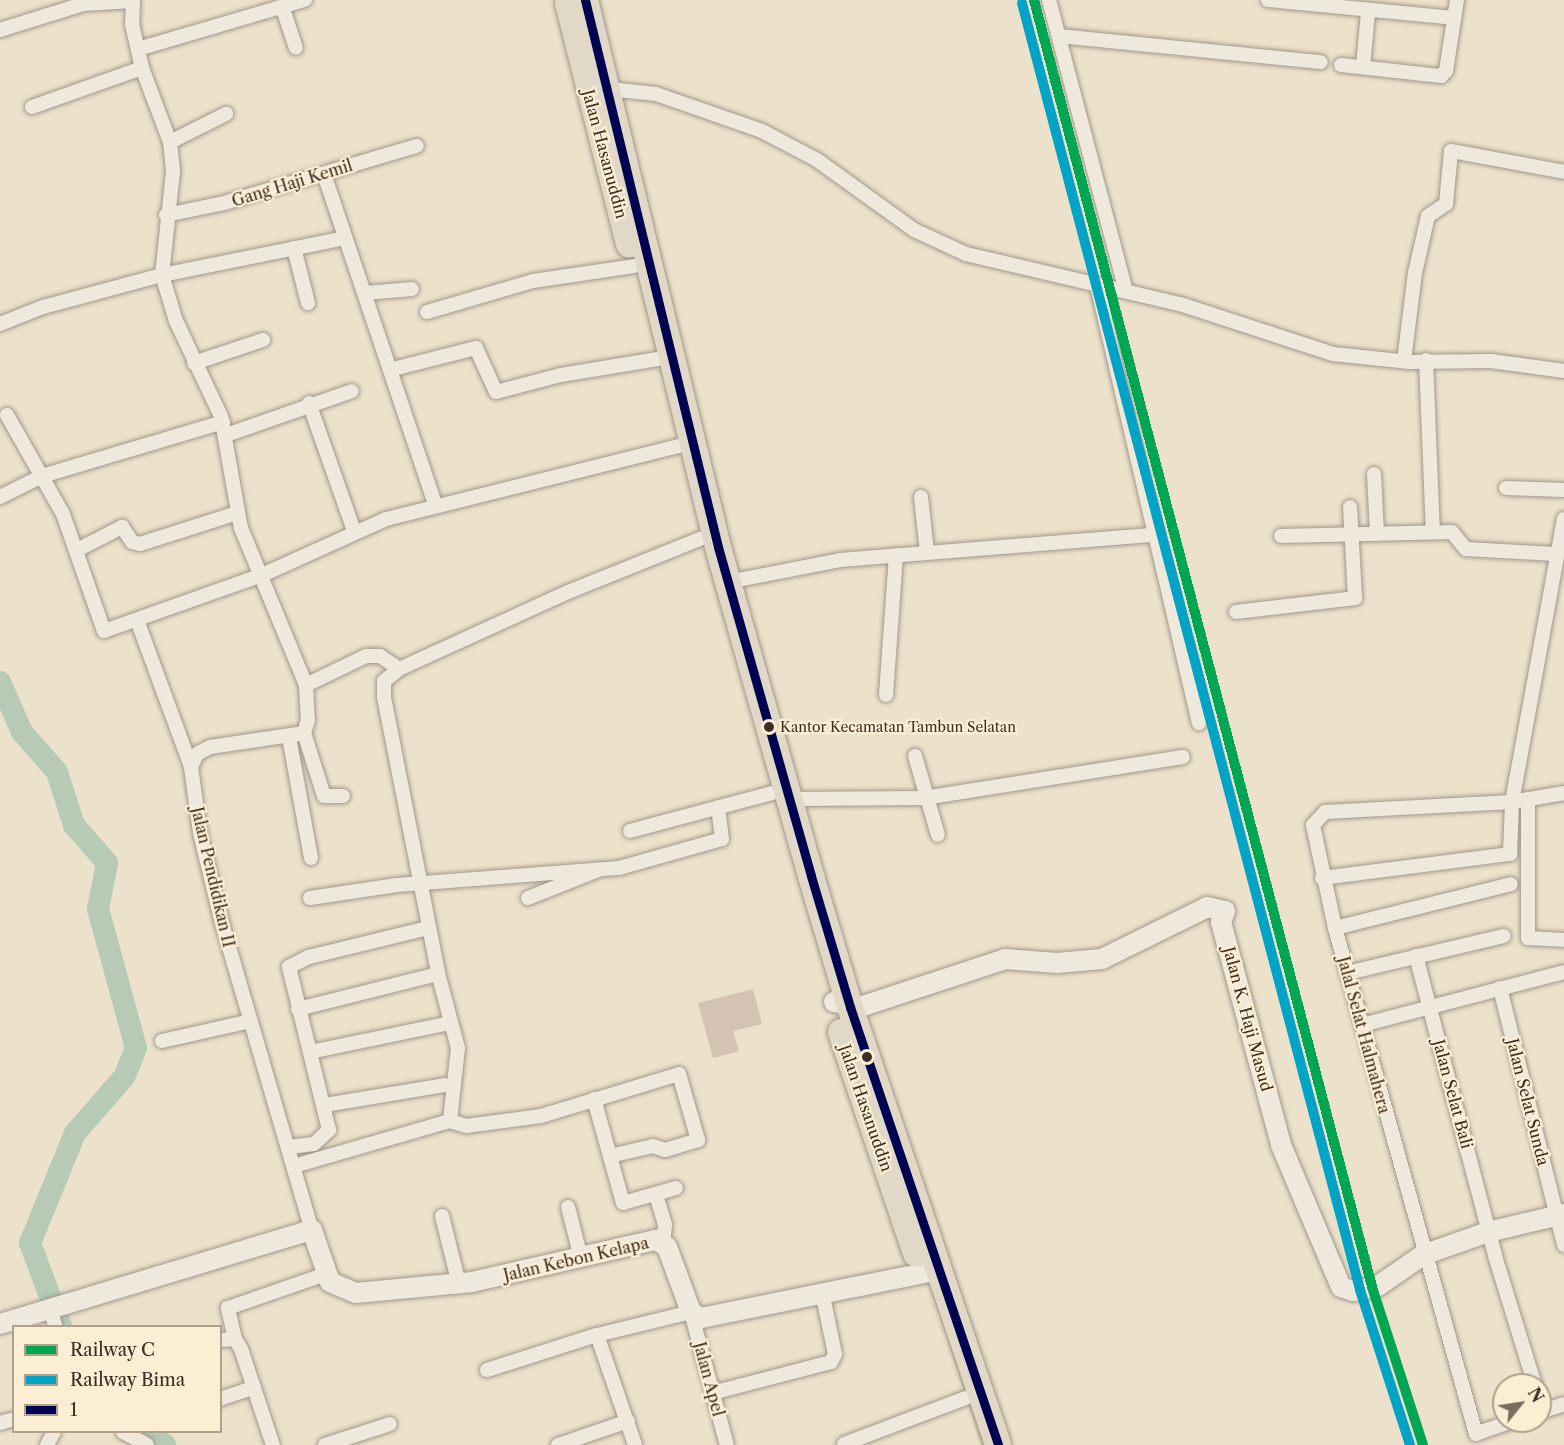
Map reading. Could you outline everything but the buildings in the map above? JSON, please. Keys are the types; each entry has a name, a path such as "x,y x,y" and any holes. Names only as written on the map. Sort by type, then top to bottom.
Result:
{"highway":[{"name":"Jalan Hasanuddin","path":"568,0 702,538 842,1005 931,1272 998,1445"},
{"name":"Jalan Hasanuddin","path":"585,0 609,89 781,796"},
{"name":"Jalan Hasanuddin","path":"931,1272 981,1445"}],"street":[{"path":"0,30 83,4 133,0 142,68 170,142 173,171 166,215 162,275 194,363 225,428 237,513 306,685 309,720 304,733 324,796"},
{"path":"138,49 256,7 282,6 304,0"},
{"path":"1049,0 1126,291"},
{"path":"1268,0 1374,8 1454,18"},
{"path":"1341,65 1441,76 1457,0"},
{"path":"282,6 296,48"},
{"path":"1363,67 1374,8"},
{"path":"1059,36 1321,62"},
{"path":"32,107 142,68"},
{"path":"609,89 656,94 762,131 817,160 935,242 1020,270 1126,291 1333,354 1404,361 1481,361 1564,371"},
{"path":"170,142 226,114"},
{"name":"Gang Haji Kemil","path":"166,215 324,174 417,146"},
{"path":"1404,361 1415,273 1428,216 1446,204 1451,151 1564,172"},
{"path":"324,174 393,369 436,506"},
{"path":"0,324 44,307 162,275 345,238"},
{"path":"294,248 308,303"},
{"path":"427,312 533,281 634,266"},
{"path":"1098,285 1199,723"},
{"path":"366,293 412,289"},
{"path":"194,363 263,340"},
{"path":"393,369 476,348 496,392 561,375 658,359"},
{"path":"1426,360 1433,531"},
{"path":"0,497 42,476 225,428 352,391"},
{"path":"309,404 354,531"},
{"path":"7,415 42,476 76,550 104,631 262,575 335,545 354,531 436,506 679,446"},
{"path":"1374,474 1377,534"},
{"path":"1506,488 1564,490"},
{"path":"921,497 927,552"},
{"path":"1236,612 1355,598 1349,537 1350,507"},
{"path":"76,550 122,527 132,542 140,544 237,513"},
{"path":"1322,878 1510,854 1512,801 1555,554 1562,535 1564,519"},
{"path":"1281,536 1349,537 1433,531 1452,532 1466,549 1555,554"},
{"path":"728,582 840,560 1154,535"},
{"path":"450,1121 458,1048 421,884 384,697 384,681 399,669 568,592 702,538"},
{"path":"886,695 896,555"},
{"name":"Jalan Pendidikan II","path":"137,621 191,767 209,872 312,1230"},
{"path":"306,685 366,656 380,656 399,669"},
{"path":"191,767 197,754 210,747 290,737 304,733"},
{"path":"290,737 299,802 311,858"},
{"path":"915,756 924,798 938,835"},
{"path":"630,831 717,807 781,796 924,798 1182,757"},
{"path":"1512,801 1564,793"},
{"path":"299,802 324,796 343,796"},
{"path":"1528,799 1528,938 1564,940"},
{"name":"Jalal Selat Halmahera","path":"1492,1428 1476,1434 1423,1255 1347,973 1322,878 1313,825 1319,814 1512,801"},
{"path":"310,898 421,884 601,869 652,861 722,839 717,807"},
{"path":"528,898 601,869"},
{"path":"1335,928 1511,884"},
{"name":"Jalan K. Haji Masud","path":"842,1005 1005,959 1058,963 1102,959 1207,907 1225,911 1221,922 1281,1146 1311,1211 1334,1280 1353,1291 1378,1286 1423,1255 1488,1232 1560,1216"},
{"path":"288,1147 324,1139 329,1130 325,1105 298,1009 291,963 424,929"},
{"path":"1347,973 1503,936"},
{"name":"Jalan Selat Bali","path":"1416,956 1488,1232 1531,1373"},
{"path":"1362,1025 1564,972"},
{"path":"298,1009 433,975"},
{"name":"Jalan Selat Sunda","path":"1500,988 1560,1216 1564,1245"},
{"path":"162,1041 251,1021"},
{"path":"310,1052 445,1024"},
{"path":"294,1166 450,1121 466,1126 510,1123 679,1074 698,1140 665,1150 653,1146 610,1156"},
{"path":"325,1105 444,1086"},
{"path":"594,1100 623,1203 676,1188"},
{"path":"656,1195 665,1225 663,1243"},
{"path":"568,1207 581,1258"},
{"path":"442,1216 459,1284"},
{"path":"0,1323 52,1317 312,1230 323,1268 228,1308 236,1339 273,1445"},
{"name":"Jalan Kebon Kelapa","path":"281,1239 307,1249 338,1289 356,1293 459,1284 581,1258 649,1240 663,1243 691,1312"},
{"path":"487,1370 597,1335 691,1312 701,1318 718,1317 822,1293 931,1272"},
{"path":"712,1393 831,1362 835,1354 822,1293"},
{"name":"Jalan Apel","path":"691,1312 727,1445"},
{"path":"597,1335 635,1445"},
{"path":"222,1340 236,1339"},
{"path":"222,1398 254,1387"},
{"path":"844,1444 966,1398"},
{"path":"558,1445 628,1421"},
{"path":"325,1445 390,1424"},
{"path":"126,1433 147,1445"}],"shaded area":[{"path":"928,1278 998,1445 981,1445"}],"waterway":[{"path":"0,682 22,732 57,772 74,825 107,863 98,909 136,1048 124,1077 75,1133 30,1243 61,1325"},
{"path":"147,1433 165,1445"}],"rail line":[{"name":"C","path":"1034,0 1372,1287 1423,1445"},
{"name":"Bima","path":"1022,3 1360,1290 1410,1445"}],"transit line":[{"name":"1","path":"585,0 718,547 811,876 850,1007 998,1445"}],"place":[{"name":"Kantor Kecamatan Tambun Selatan","path":"769,727"}]}
